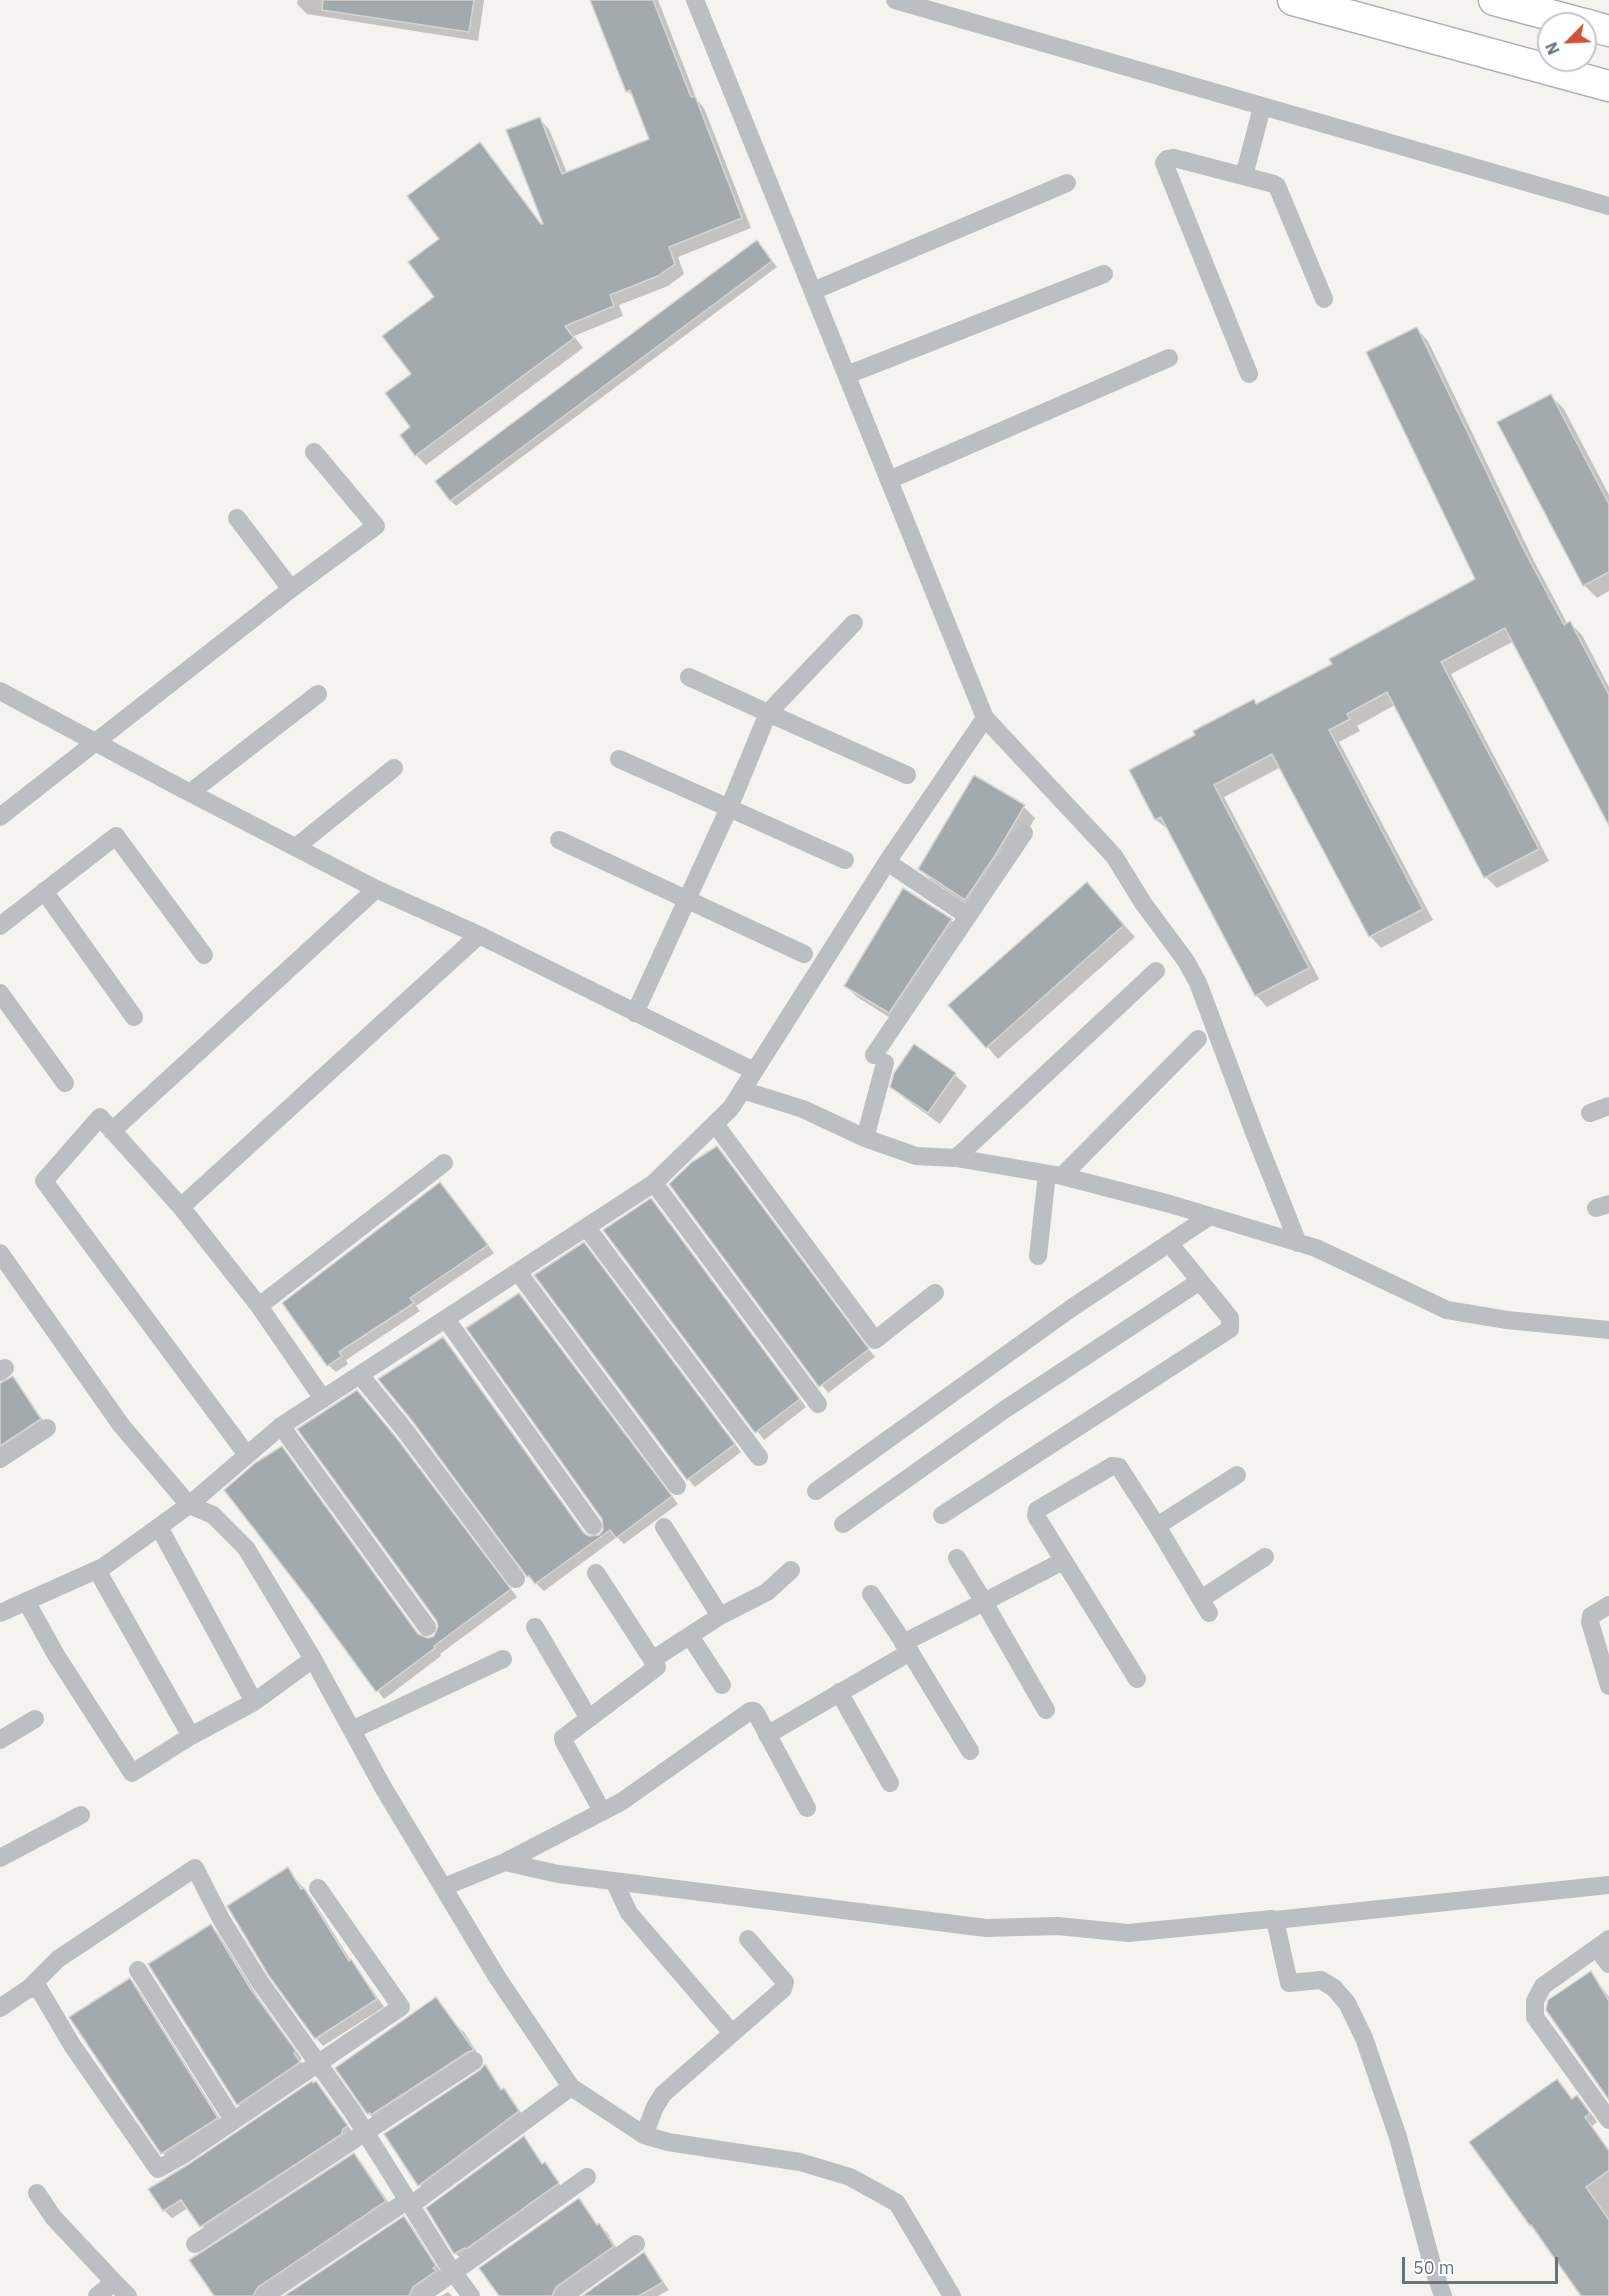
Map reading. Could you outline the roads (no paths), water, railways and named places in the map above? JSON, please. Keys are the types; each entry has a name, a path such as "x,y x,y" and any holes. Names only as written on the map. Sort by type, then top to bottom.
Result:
{"highway":[{"path":"1293,0 1609,86"},
{"path":"1494,0 1539,12"}],"street":[{"path":"695,0 985,718 1114,856 1143,903 1185,961 1198,983 1298,1243"},
{"path":"895,0 1609,206"},
{"path":"1244,176 1262,107"},
{"path":"1249,374 1164,163 1167,159 1174,158 1277,186 1324,299"},
{"path":"813,291 1067,183"},
{"path":"847,375 1104,274"},
{"path":"889,480 1169,358"},
{"path":"0,817 291,589 376,526 314,452"},
{"path":"237,518 291,589"},
{"path":"635,1013 729,807 768,713 854,623"},
{"path":"689,677 907,775"},
{"path":"0,691 376,889 478,935 754,1071"},
{"path":"191,792 318,694"},
{"path":"0,1612 97,1570 189,1505 281,1426 654,1183 731,1108 887,862 985,718"},
{"path":"618,759 845,860"},
{"path":"296,847 394,768"},
{"path":"865,1138 880,1059 968,916 1024,833"},
{"path":"0,926 116,836 204,955"},
{"path":"559,840 804,954"},
{"path":"887,862 968,916"},
{"path":"112,1131 376,889"},
{"path":"44,891 134,1017"},
{"path":"181,1207 478,935"},
{"path":"956,1158 1156,971"},
{"path":"0,993 64,1083"},
{"path":"1038,1257 1055,1175 1198,1039"},
{"path":"742,1090 803,1109 865,1138 916,1156 956,1158 1055,1175 1210,1216 1316,1248 1447,1310 1507,1320 1609,1330"},
{"path":"1590,1113 1609,1106"},
{"path":"247,1455 44,1181 100,1117 181,1207 259,1306 323,1399"},
{"path":"715,1124 875,1340 935,1293"},
{"path":"259,1306 444,1163"},
{"path":"654,1183 818,1404"},
{"path":"816,1491 1073,1307 1210,1216"},
{"path":"587,1228 759,1457"},
{"path":"942,1515 1230,1329 1230,1318 1169,1243"},
{"path":"0,1253 121,1425 189,1505 213,1515 246,1548 313,1659 384,1788 497,1977 570,2087 644,2135 668,2142 800,2162 850,2176 897,2204 952,2296"},
{"path":"518,1272 677,1486"},
{"path":"843,1524 1004,1410 1200,1281"},
{"path":"446,1319 593,1526"},
{"path":"360,1375 404,1429 516,1579"},
{"path":"281,1426 427,1627"},
{"path":"0,1459 47,1428"},
{"path":"1137,1679 1036,1516 1037,1510 1112,1466 1119,1467 1205,1606 1265,1557"},
{"path":"1157,1526 1237,1475"},
{"path":"159,1527 254,1702"},
{"path":"664,1527 720,1616"},
{"path":"957,1558 1046,1710"},
{"path":"767,1735 839,1692 907,1647 984,1602 1063,1561"},
{"path":"97,1570 191,1736"},
{"path":"652,1660 720,1616 766,1592 791,1570"},
{"path":"596,1573 657,1667 566,1735 564,1742 602,1812"},
{"path":"871,1594 907,1647 970,1751"},
{"path":"26,1601 56,1655 132,1773 191,1736 254,1702 313,1659"},
{"path":"1609,1605 1591,1616 1590,1622 1609,1686"},
{"path":"535,1627 588,1717"},
{"path":"690,1636 722,1685"},
{"path":"352,1730 502,1659"},
{"path":"839,1692 890,1783"},
{"path":"444,1887 505,1862 621,1802 754,1711 807,1808"},
{"path":"0,1740 35,1719"},
{"path":"0,1858 81,1815"},
{"path":"505,1862 558,1874 986,1928 1058,1926 1128,1933 1609,1885"},
{"path":"0,2008 28,1989 58,1959 195,1868 221,1919 260,1982 318,2062 471,2296"},
{"path":"614,1881 629,1913 732,2033"},
{"path":"28,1989 39,1989 72,2044 158,2169 183,2155 401,2007 318,1888"},
{"path":"1275,1920 1289,1983 1321,1980 1334,1988 1347,2003 1364,2038 1398,2137 1432,2264 1443,2296"},
{"path":"644,2135 663,2094 785,1985 785,1982 748,1939"},
{"path":"1609,1964 1603,1943 1543,1986 1535,2001 1535,2018 1609,2120"},
{"path":"138,1970 233,2120"},
{"path":"195,2244 474,2061"},
{"path":"264,2296 410,2203 570,2087"},
{"path":"420,2296 587,2177"},
{"path":"37,2193 53,2217 128,2296"},
{"path":"563,2296 636,2244"},
{"path":"96,2296 114,2282"}]}
